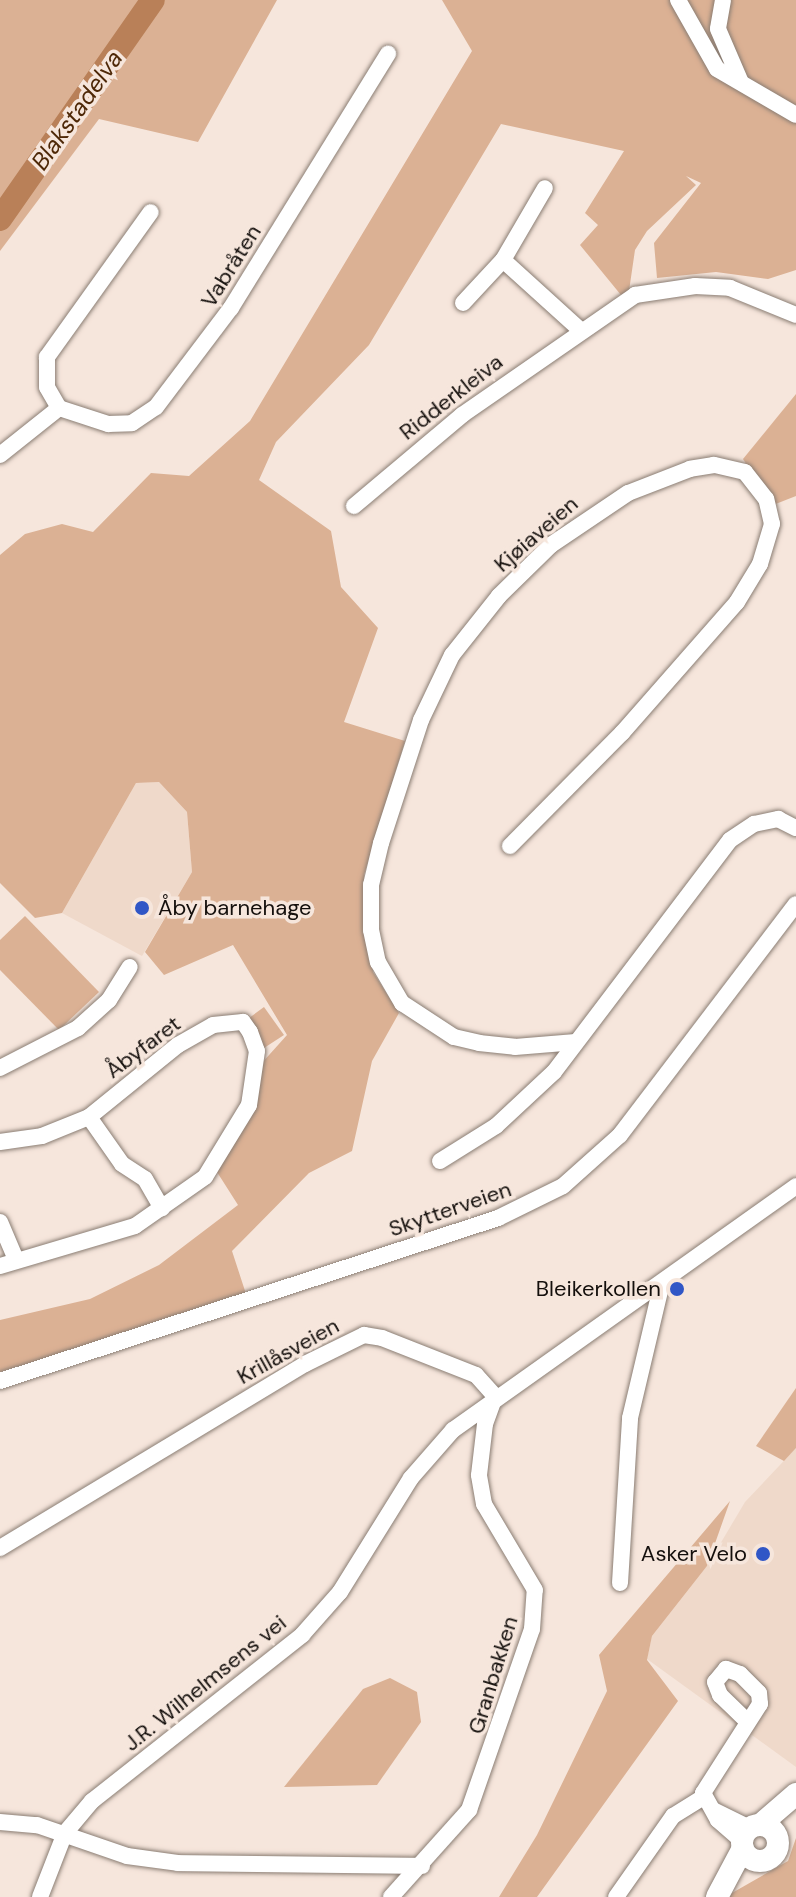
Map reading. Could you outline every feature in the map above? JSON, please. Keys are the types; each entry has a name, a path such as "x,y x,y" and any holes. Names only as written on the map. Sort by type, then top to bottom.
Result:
{"main road":[{"path":"719,1897 755,1840 796,1794"},
{"path":"755,1840 796,1800"}],"street":[{"path":"678,0 717,69 796,115"},
{"path":"723,0 718,29 743,84"},
{"name":"Vabråten","path":"59,408 108,424 132,423 156,407 231,308 388,54"},
{"path":"463,303 503,260 545,188"},
{"path":"0,455 59,408 47,387 47,357 151,212"},
{"path":"503,260 579,329"},
{"name":"Ridderkleiva","path":"354,506 462,415 579,329 635,295 695,286 759,295 796,315"},
{"name":"Kjøiaveien","path":"510,846 622,733 737,602 760,564 772,524 766,499 745,472 725,466 690,469 628,493 551,545 499,596 452,655 433,694 381,843 371,885 371,930 378,962 402,1003 454,1037 479,1043 515,1047 576,1042"},
{"path":"440,1161 519,1105 576,1042 730,840 766,821 778,819 796,828"},
{"name":"Skytterveien","path":"0,1381 498,1218 563,1186 620,1135 796,904"},
{"path":"0,1068 78,1028 109,1000 130,967"},
{"name":"Åbyfaret","path":"0,1142 42,1136 89,1117 178,1045 213,1025 243,1022 257,1051 249,1105 213,1168 162,1209 122,1230 7,1262 0,1222"},
{"path":"89,1117 122,1164 145,1179 162,1209"},
{"path":"495,1396 662,1283 796,1186"},
{"path":"620,1583 630,1418 662,1283"},
{"name":"Krillåsveien","path":"0,1548 352,1339 382,1338 437,1358 476,1375 495,1396"},
{"name":"J.R. Wilhelmsens vei","path":"40,1897 65,1833 92,1801 302,1635 340,1592 411,1478 453,1430 495,1396"},
{"name":"Granbakken","path":"391,1897 469,1810 507,1714 537,1602 530,1574 484,1504 479,1475 485,1424 495,1396"},
{"path":"747,1721 706,1782 710,1804 755,1840"},
{"path":"616,1897 673,1816 710,1804"},
{"path":"0,1822 65,1833 127,1856 178,1863 422,1866"}],"shaded area":[{"path":"0,0 277,0 198,142 99,119 0,251"},
{"path":"442,0 796,0 796,270 768,279 716,272 657,278 654,243 701,183 686,176 696,185 647,231 635,250 629,291 621,295 580,245 598,225 585,213 624,151 501,124 369,345 276,442 259,480 331,531 341,587 378,628 344,722 405,741 364,875 373,972 399,1013 372,1061 352,1151 309,1173 232,1251 247,1297 0,1372 0,1320 90,1299 159,1265 238,1205 217,1172 261,1064 287,1035 233,945 164,975 145,952 192,872 187,812 159,782 136,783 62,913 35,918 0,883 0,555 25,534 62,524 93,532 151,473 189,476 250,421 472,51"},
{"path":"796,394 796,496 773,505 743,459"},
{"path":"159,782 187,812 192,872 142,956 62,913 136,783"},
{"path":"25,916 99,992 59,1030 0,970 0,940"},
{"path":"264,1007 284,1035 264,1048 245,1021"},
{"path":"796,1388 796,1448 784,1461 756,1446"},
{"path":"796,1448 796,1767 647,1659 652,1636 707,1566 745,1502"},
{"path":"730,1501 707,1566 652,1636 647,1660 678,1701 537,1897 499,1897 537,1835 607,1691 599,1655"},
{"path":"390,1678 417,1692 421,1722 377,1785 284,1787 363,1689"},
{"path":"796,1838 796,1897 725,1897 788,1861"}],"waterway":[{"name":"Blakstadelva","path":"0,219 153,0"}],"place":[{"name":"Åby barnehage","path":"142,908"},
{"name":"Bleikerkollen","path":"677,1289"},
{"name":"Asker Velo","path":"763,1554"}]}
